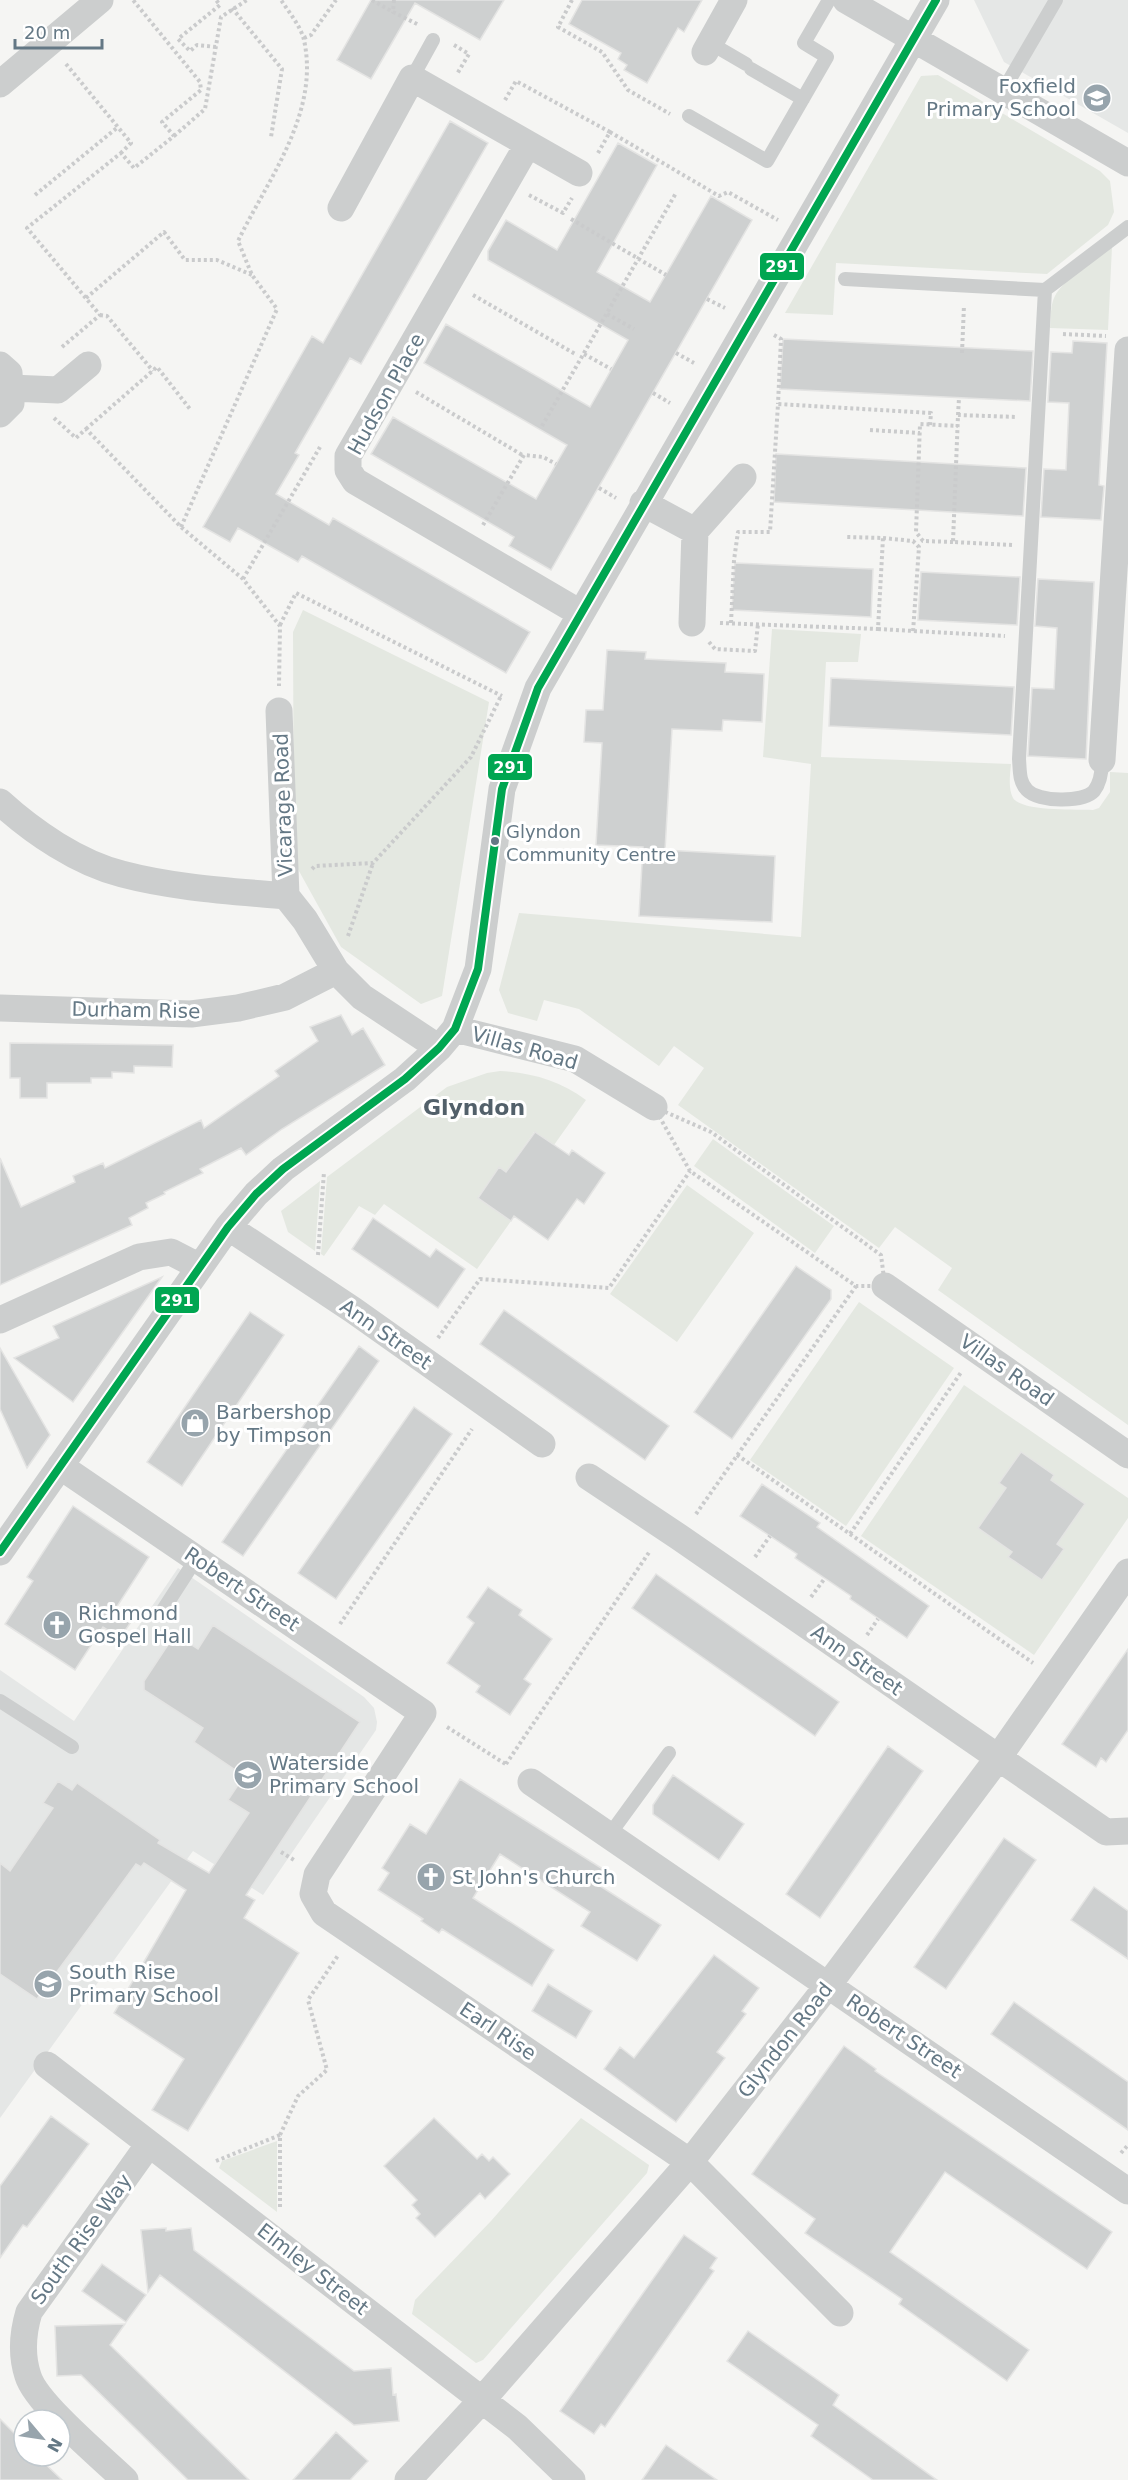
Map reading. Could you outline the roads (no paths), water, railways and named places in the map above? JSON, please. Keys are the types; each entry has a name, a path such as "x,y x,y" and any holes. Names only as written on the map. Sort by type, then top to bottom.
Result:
{"street":[{"path":"0,84 100,0"},
{"path":"708,47 734,0"},
{"path":"846,0 1128,163"},
{"path":"0,1552 228,1227 256,1194 283,1169 405,1079 447,1039 478,969 502,789 538,688 936,0"},
{"path":"340,208 412,78 582,175"},
{"name":"Hudson Place","path":"528,144 348,456 348,470 355,482 580,613"},
{"path":"1102,760 1123,343"},
{"path":"5,377 43,389 58,390 88,365"},
{"path":"0,414 11,403 5,377"},
{"path":"692,623 695,531 744,477"},
{"path":"643,503 695,531"},
{"name":"Vicarage Road","path":"279,711 286,896 305,920 336,972 362,997 447,1039"},
{"path":"0,802 62,849 120,873 185,886 286,896"},
{"name":"Durham Rise","path":"0,1008 191,1014 238,1008 285,997 336,972"},
{"name":"Villas Road","path":"447,1039 575,1059 654,1107"},
{"name":"Ann Street","path":"228,1227 316,1285 542,1444"},
{"path":"0,1320 139,1257 171,1252 200,1267"},
{"name":"Villas Road","path":"885,1286 1128,1455"},
{"name":"Robert Street","path":"60,1466 423,1713"},
{"name":"Ann Street","path":"589,1477 1106,1832 1128,1831"},
{"name":"Glyndon Road","path":"408,2480 482,2400 690,2162 829,1984 998,1758 1128,1572"},
{"name":"Earl Rise","path":"423,1713 317,1875 313,1894 324,1913 690,2162 840,2313"},
{"name":"Robert Street","path":"531,1782 1128,2191"},
{"name":"Elmley Street","path":"47,2065 517,2427 572,2480"},
{"name":"South Rise Way","path":"125,2480 43,2402 28,2377 24,2343 29,2312 149,2144"}],"lane":[{"path":"691,117 767,161 827,57 804,43 829,0"},
{"path":"1003,91 1056,0"},
{"path":"412,78 433,40"},
{"path":"708,47 749,66 803,99"},
{"path":"846,279 1046,290 1117,233 1128,227"},
{"path":"1046,290 1019,759 1020,780 1028,792 1042,798 1080,799 1092,793 1100,782 1102,760"},
{"path":"163,1610 196,1559"},
{"path":"0,1701 72,1747"},
{"path":"610,1834 669,1753"}],"place":[{"name":"Foxfield Primary School","path":"1097,98"},
{"name":"Glyndon Community Centre","path":"495,841"},
{"name":"Barbershop by Timpson","path":"195,1423"},
{"name":"Richmond Gospel Hall","path":"57,1625"},
{"name":"Waterside Primary School","path":"248,1775"},
{"name":"St John's Church","path":"431,1877"},
{"name":"South Rise Primary School","path":"48,1984"}],"district":[{"name":"Glyndon","path":"474,1107"}]}
